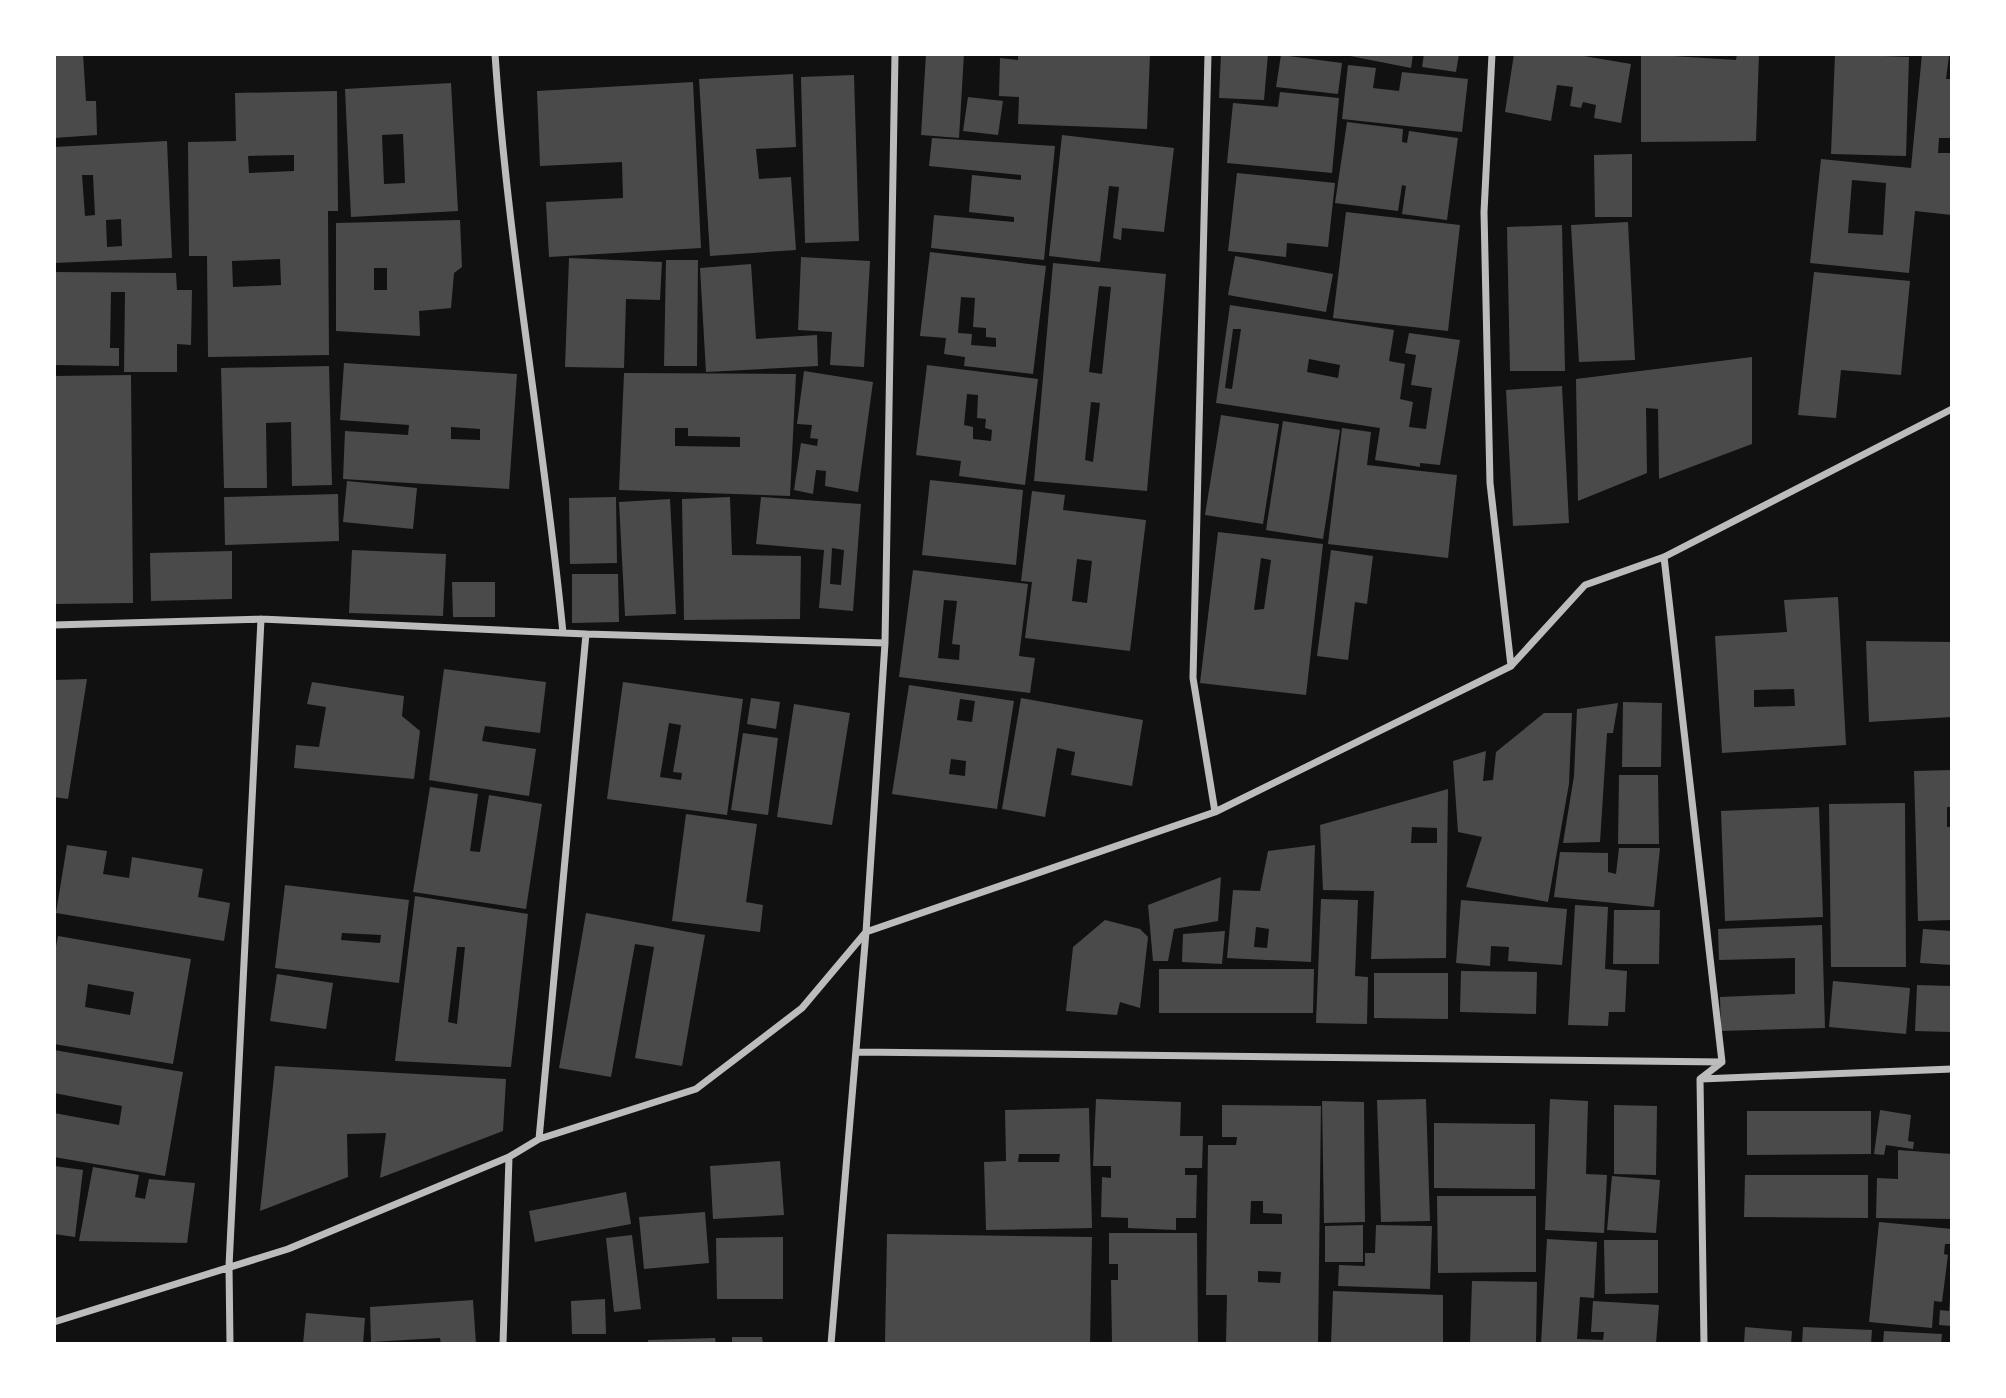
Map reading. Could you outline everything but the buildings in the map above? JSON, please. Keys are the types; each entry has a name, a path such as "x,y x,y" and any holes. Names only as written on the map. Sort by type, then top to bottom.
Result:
{"street":[{"path":"495,54 503,172 551,510 563,633"},
{"path":"831,1344 866,932 885,643 895,54"},
{"path":"1208,54 1193,678 1215,811"},
{"path":"1492,54 1484,212 1490,483 1511,666"},
{"path":"54,1322 288,1249 509,1157 539,1139 695,1089 802,1008 866,932 1215,811 1511,666 1585,585 1664,557 1952,409"},
{"path":"1664,557 1722,1062"},
{"path":"230,1344 229,1266 261,619"},
{"path":"54,625 261,619 586,634 885,643"},
{"path":"539,1139 586,634"},
{"path":"856,1052 1722,1062"},
{"path":"1700,1079 1722,1062"},
{"path":"1700,1079 1952,1069"},
{"path":"1700,1079 1704,1344"},
{"path":"503,1344 509,1157"}]}
